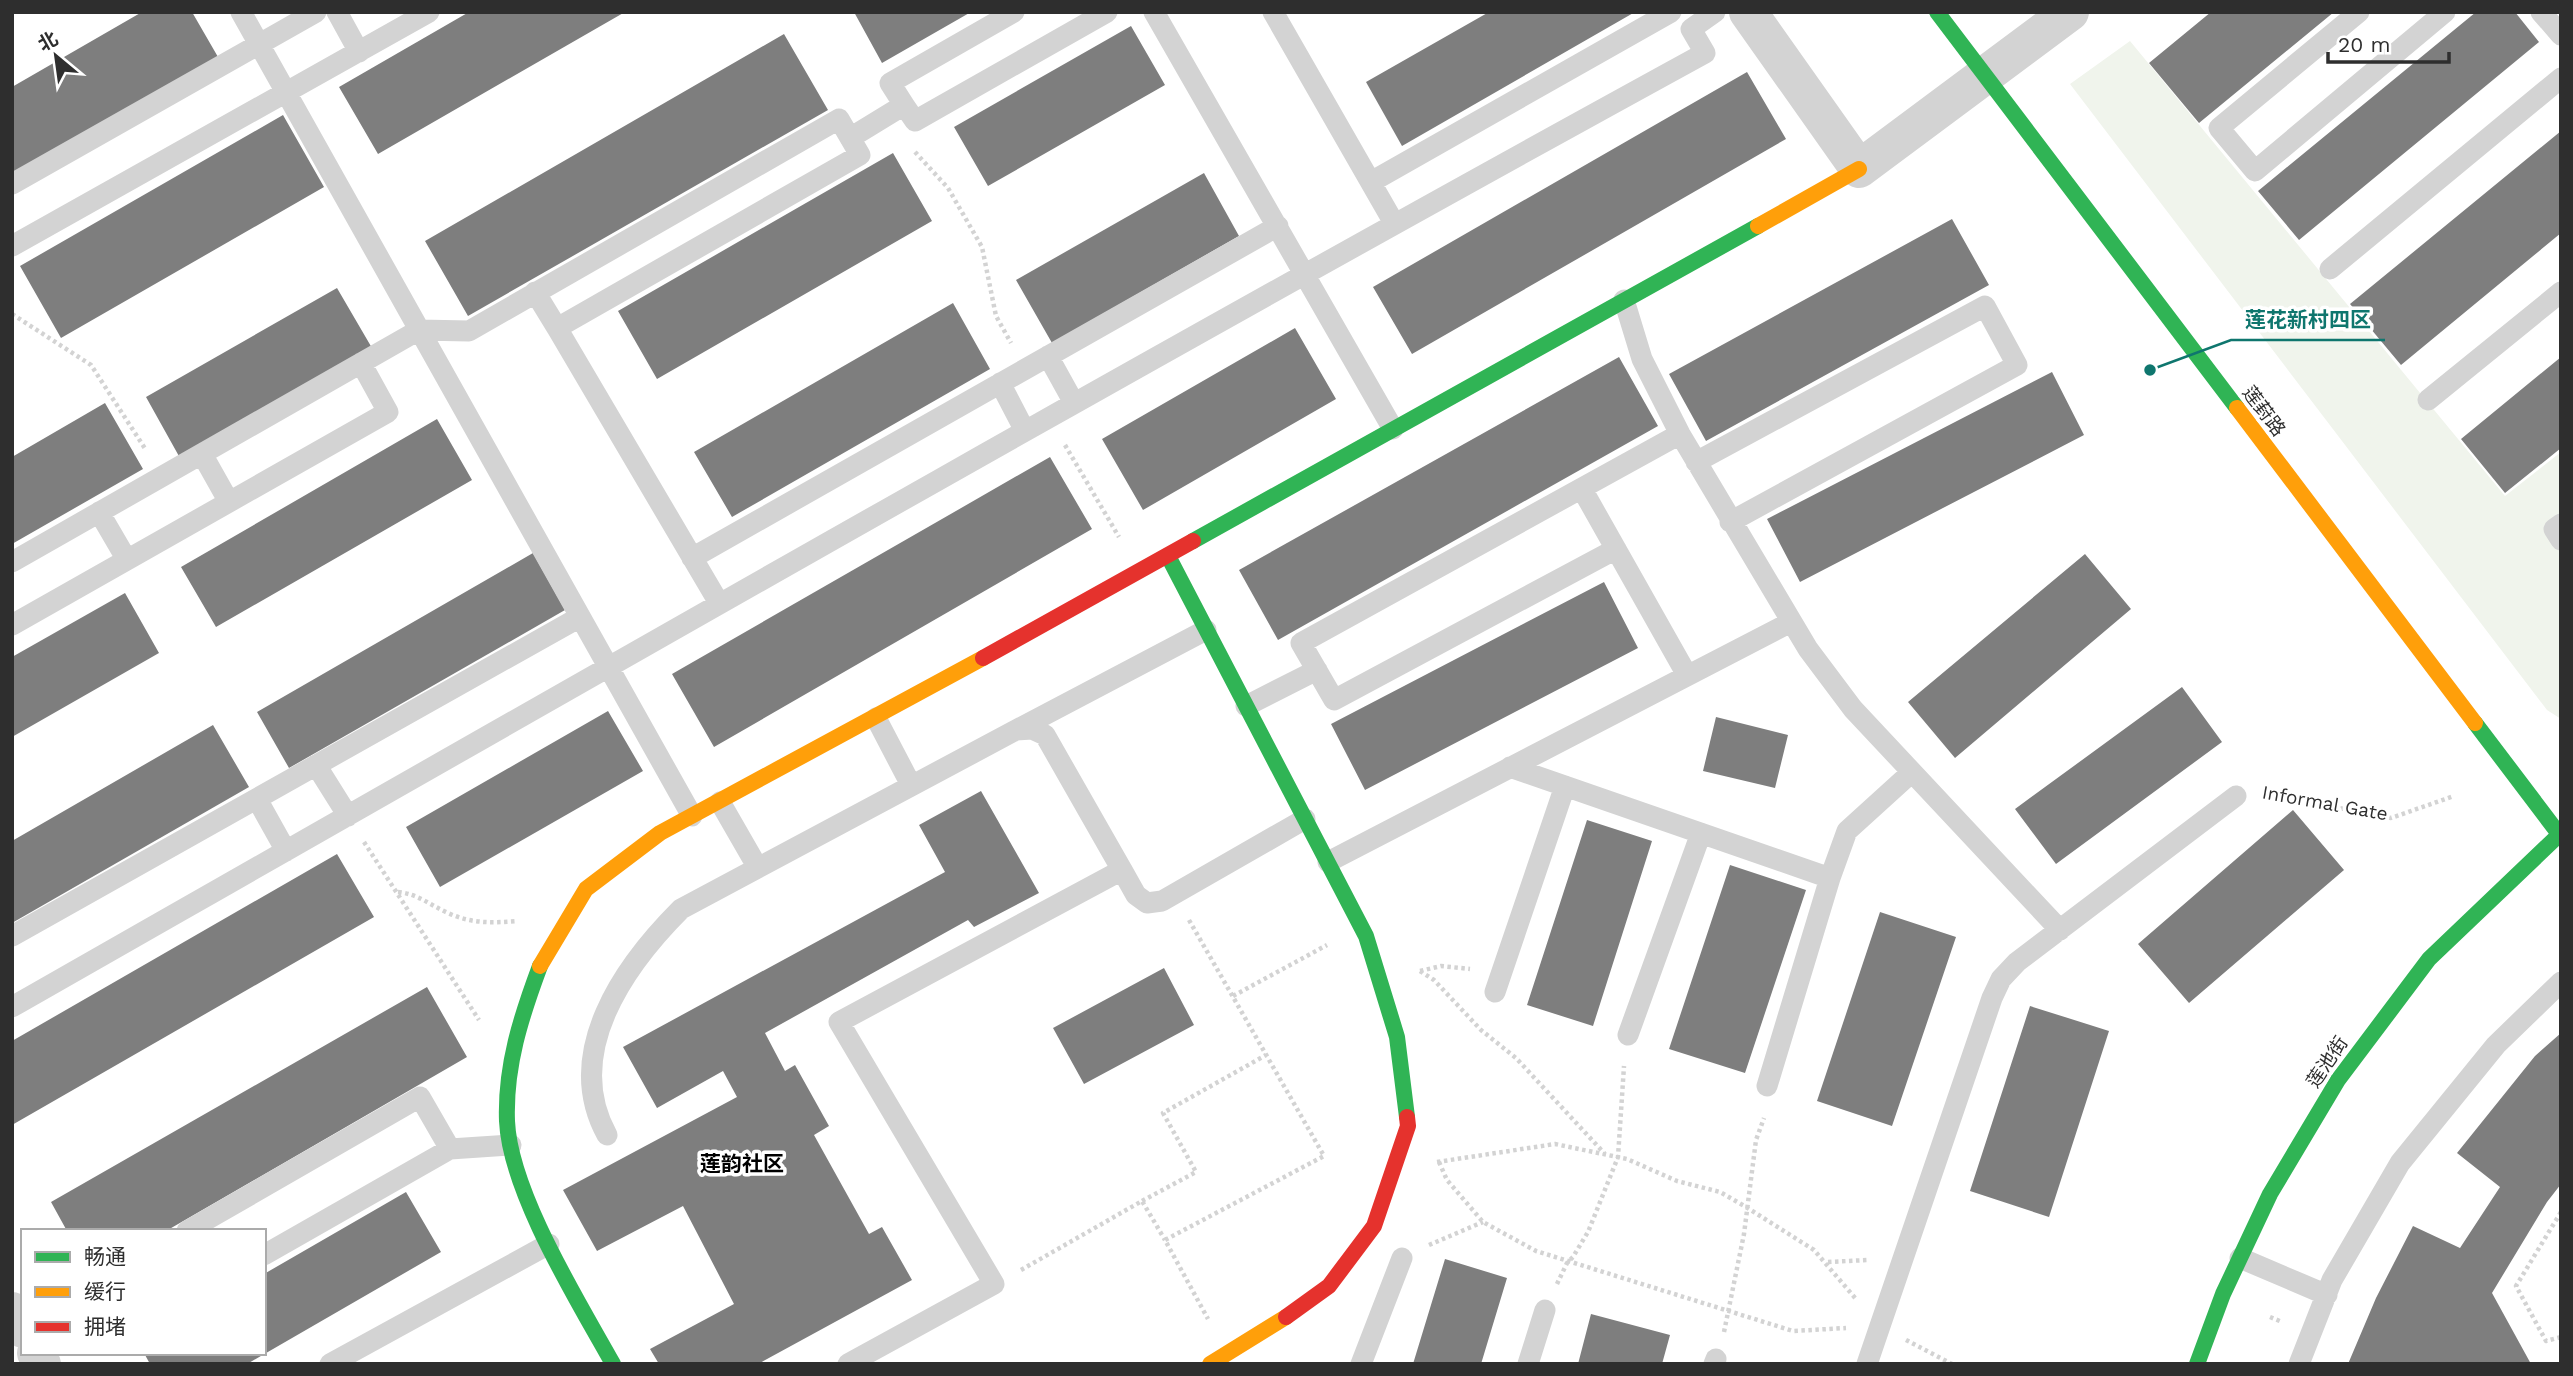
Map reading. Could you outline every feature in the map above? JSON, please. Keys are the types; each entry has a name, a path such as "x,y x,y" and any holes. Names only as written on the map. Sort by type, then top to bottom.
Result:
{"street":[{"path":"1748,12 1859,169"},
{"name":"莲葑路","path":"1937,12 1984,79 2560,833"},
{"path":"613,1364 549,1244 519,1180 507,1122 515,1034 544,955 586,889 660,833 876,718 1859,169 1984,79 2070,12"},
{"path":"1168,556 1361,926 1397,1037 1408,1126 1374,1226 1329,1286 1223,1361"},
{"name":"莲池街","path":"2197,1364 2240,1258 2270,1194 2338,1080 2428,959 2560,833"}],"lane":[{"path":"241,12 692,816"},
{"path":"12,184 316,12"},
{"path":"337,12 359,52"},
{"path":"12,246 429,12"},
{"path":"1014,12 890,83 915,121 1107,12"},
{"path":"1154,12 1393,429"},
{"path":"1273,12 1394,223"},
{"path":"1371,181 1671,12"},
{"path":"12,1007 719,603 1394,223 1704,53 1687,20 1715,12"},
{"path":"2359,12 2219,128 2255,170 2445,12"},
{"path":"2541,12 2561,35"},
{"path":"2330,269 2561,78"},
{"path":"850,138 904,105"},
{"path":"12,562 419,330 469,331 839,119 860,155 557,328"},
{"path":"692,558 1278,226"},
{"path":"536,292 719,603"},
{"path":"2428,400 2561,292"},
{"path":"1624,300 1642,359 1680,434 1791,622 1853,709 2060,930"},
{"path":"1696,462 1985,306 2017,365 1730,522"},
{"path":"1048,356 1074,403"},
{"path":"12,625 388,412 361,363"},
{"path":"1000,383 1025,431"},
{"path":"1616,549 1334,700 1301,643 1680,434"},
{"path":"202,454 229,502"},
{"path":"1582,489 1687,675"},
{"path":"99,512 127,560"},
{"path":"2561,524 2554,529 2561,540"},
{"path":"12,936 580,617"},
{"path":"1328,862 1791,622"},
{"path":"607,1135 596,1108 591,1056 608,1008 630,968 647,943 681,909 1206,630"},
{"path":"1246,706 1317,670"},
{"path":"876,718 911,785"},
{"path":"1016,730 1032,729 1045,735 1136,895 1147,903 1162,901 1305,819"},
{"path":"316,765 348,816"},
{"path":"1510,767 1830,878"},
{"path":"1767,1086 1830,878 1847,831 1912,772"},
{"path":"1496,988 1565,786"},
{"path":"1867,1364 1992,998 2001,979 2017,962 2236,796"},
{"path":"257,799 286,851"},
{"path":"720,802 758,868"},
{"path":"1628,1035 1701,833"},
{"path":"848,1364 882,1356 994,1284 839,1022 1122,870"},
{"path":"2299,1364 2326,1295 2400,1163 2497,1045 2561,982"},
{"path":"190,1229 420,1097 450,1149"},
{"path":"266,1254 450,1149 512,1144"},
{"path":"330,1364 549,1244"},
{"path":"1361,1364 1402,1258"},
{"path":"2240,1258 2326,1295"},
{"path":"1528,1364 1545,1310"}],"path":[{"path":"884,117 948,188 967,219 982,247 996,316 1026,369"},
{"path":"12,314 91,365 162,477"},
{"path":"1049,417 1139,572"},
{"name":"Informal Gate","path":"2236,796 2253,790 2285,791 2329,806 2390,818 2454,796"},
{"path":"348,816 512,1071"},
{"path":"397,892 413,894 449,914 485,924 531,917"},
{"path":"1165,1240 1324,1156 1174,894"},
{"path":"1233,996 1361,926"},
{"path":"1377,972 1419,971 1460,965 1496,988"},
{"path":"1419,971 1434,980 1481,1030 1516,1058 1605,1154"},
{"path":"1545,1310 1566,1263 1573,1258 1588,1232 1618,1157 1628,1035"},
{"path":"994,1284 1196,1172 1163,1113 1266,1055"},
{"path":"1715,1362 1730,1311 1756,1140 1765,1115 1767,1086"},
{"path":"1399,1150 1438,1162 1555,1144 1618,1157 1676,1181 1720,1192 1814,1250 1827,1262 1878,1331"},
{"path":"1438,1162 1447,1180 1483,1222 1526,1246 1566,1263 1695,1298 1793,1331 1840,1327 1878,1331 1909,1340 1952,1364"},
{"path":"1142,1202 1165,1240 1223,1361"},
{"path":"2561,1212 2516,1286 2546,1341 2561,1337"},
{"path":"1402,1258 1416,1255 1436,1240 1483,1222"}],"shaded area":[{"path":"2130,41 2505,496 2561,452 2561,518 2548,528 2561,552 2561,719 2547,710 2070,84"}],"building":[{"path":"142,12 192,12 218,57 12,176 12,87"},
{"path":"469,12 625,12 378,154 339,87"},
{"path":"854,12 971,12 882,63"},
{"path":"1489,12 1635,12 1402,146 1366,82"},
{"path":"2211,12 2334,12 2199,123 2149,63"},
{"path":"2476,12 2515,12 2539,42 2299,240 2258,191"},
{"path":"1131,26 1165,85 988,186 954,127"},
{"path":"784,34 828,110 468,316 425,241"},
{"path":"1747,72 1786,139 1412,354 1373,287"},
{"path":"283,115 324,187 61,338 20,266"},
{"path":"2561,131 2561,233 2401,365 2350,304"},
{"path":"893,153 932,221 657,379 618,311"},
{"path":"1204,173 1239,236 1052,343 1016,280"},
{"path":"1952,219 1989,285 1706,441 1669,374"},
{"path":"337,288 372,348 180,458 146,397"},
{"path":"953,303 990,369 732,517 694,452"},
{"path":"1295,328 1336,399 1143,510 1102,439"},
{"path":"1619,357 1658,426 1278,640 1239,570"},
{"path":"2561,357 2561,448 2505,493 2461,439"},
{"path":"2052,372 2084,435 1800,582 1767,519"},
{"path":"105,403 143,469 12,544 12,457"},
{"path":"437,419 472,480 216,627 181,567"},
{"path":"1050,457 1092,529 714,747 672,674"},
{"path":"533,553 565,610 289,768 257,712"},
{"path":"2085,554 2131,609 1955,758 1908,702"},
{"path":"1604,582 1638,648 1365,790 1331,724"},
{"path":"125,593 159,653 12,737 12,657"},
{"path":"2182,687 2222,742 2056,864 2015,809"},
{"path":"608,711 643,771 440,887 406,827"},
{"path":"1716,717 1788,735 1775,788 1703,771"},
{"path":"213,725 249,787 12,923 12,841"},
{"path":"981,791 1039,893 974,927 968,920 765,1033 785,1071 795,1065 829,1126 814,1135 869,1234 882,1227 912,1280 758,1364 659,1364 650,1349 734,1304 683,1206 597,1251 563,1190 737,1097 723,1071 657,1108 623,1047 945,872 919,825"},
{"path":"2293,810 2344,870 2189,1003 2138,944"},
{"path":"1587,820 1652,841 1593,1026 1527,1005"},
{"path":"337,854 374,917 12,1125 12,1041"},
{"path":"1730,865 1806,890 1745,1073 1669,1049"},
{"path":"1880,912 1956,937 1892,1126 1817,1101"},
{"path":"1164,968 1194,1025 1084,1084 1053,1028"},
{"path":"427,987 467,1057 169,1229 66,1229 51,1202"},
{"path":"2030,1006 2109,1031 2049,1217 1970,1191"},
{"path":"2561,1033 2561,1184 2547,1202 2492,1293 2531,1364 2348,1364 2376,1298 2413,1226 2460,1248 2500,1187 2457,1153 2535,1056"},
{"path":"406,1192 441,1252 266,1353 266,1273"},
{"path":"1445,1259 1507,1278 1481,1364 1413,1364"},
{"path":"1591,1314 1670,1335 1662,1364 1578,1364"},
{"path":"145,1355 263,1355 247,1364 150,1364"}],"traffic: fast":[{"path":"1937,12 2237,408"},
{"path":"1193,541 1758,226"},
{"path":"1168,556 1366,936 1397,1037 1407,1117"},
{"path":"2475,723 2559,834"},
{"path":"2197,1364 2223,1294 2270,1194 2338,1080 2429,959 2561,833"},
{"path":"540,966 521,1023 512,1061 507,1101 511,1149 520,1180 548,1246 613,1364"}],"traffic: slow":[{"path":"1758,226 1859,169"},
{"path":"2237,408 2475,723"},
{"path":"540,966 586,889 660,833 983,658"},
{"path":"1210,1364 1286,1317"}],"traffic: jam":[{"path":"983,658 1193,541"},
{"path":"1286,1317 1329,1286 1374,1226 1408,1126 1407,1117"}],"place":[{"name":"莲花新村四区","path":"2150,370"}],"district":[{"name":"莲韵社区","path":"742,1163"}]}
